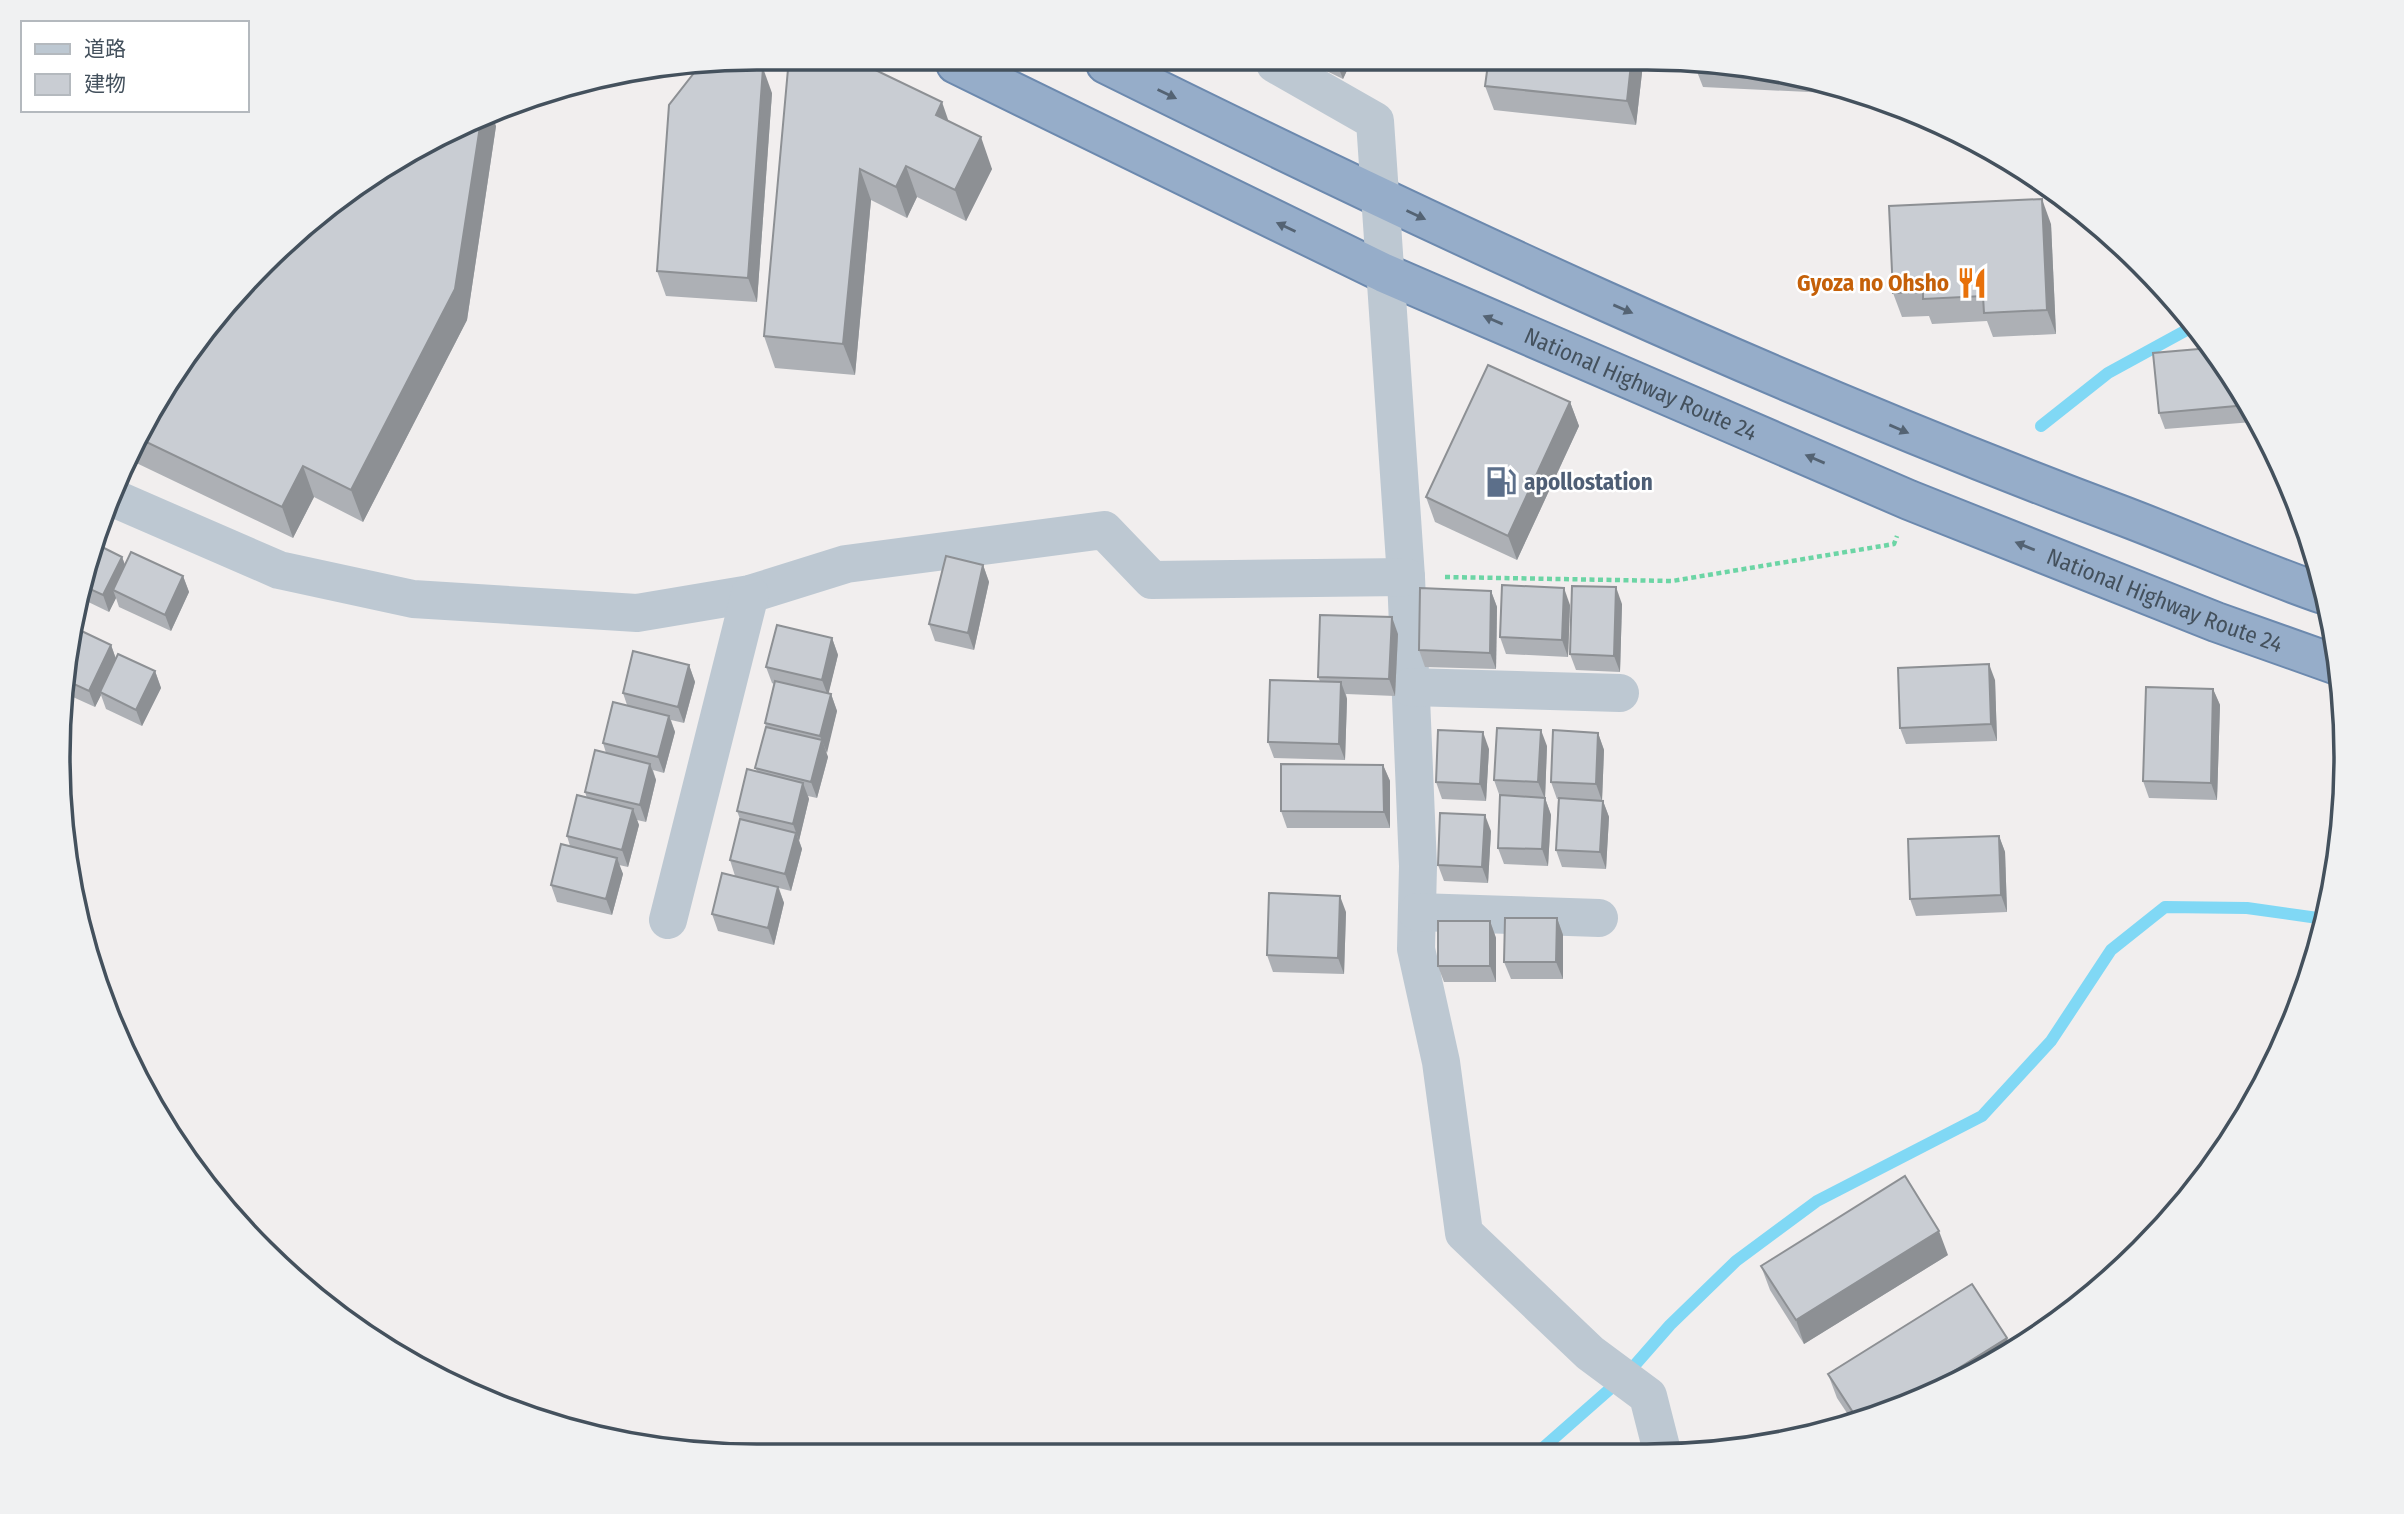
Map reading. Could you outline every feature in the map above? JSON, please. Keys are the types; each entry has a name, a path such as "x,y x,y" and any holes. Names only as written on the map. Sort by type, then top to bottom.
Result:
{"highway":[{"name":"National Highway Route 24","path":"968,70 1384,272 1909,500 2216,622 2327,661"},
{"path":"1118,70 1536,272 1966,458 2123,516 2249,568 2313,590"}],"street":[{"path":"1286,70 1375,121 1378,197 1406,577 1416,949 1441,1062 1464,1233 1590,1353 1648,1396 1661,1444"},
{"path":"119,501 279,570 413,599 637,613 750,594 846,564 1104,530 1153,580 1406,577"},
{"path":"668,920 750,594"},
{"path":"1410,687 1620,694"},
{"path":"1417,912 1599,918"}],"path":[{"path":"1406,577 1672,581 1894,544 1909,500"}],"building":[{"path":"763,70 748,278 657,271 669,105 694,73"},
{"path":"788,70 875,70 942,102 936,115 981,137 955,190 906,166 896,187 860,169 843,344 764,336"},
{"path":"1487,70 1630,70 1627,101 1485,86"},
{"path":"480,129 455,289 351,490 303,466 282,507 147,442 186,375 212,339 271,271 304,240 375,186 413,162"},
{"path":"2042,199 2047,310 1984,313 1983,296 1923,299 1923,292 1893,293 1889,206"},
{"path":"2199,349 2237,406 2159,413 2153,353"},
{"path":"1488,365 1570,402 1508,536 1426,497"},
{"path":"103,547 122,557 103,595 91,589"},
{"path":"131,552 183,576 165,615 113,590"},
{"path":"946,556 983,565 968,633 929,624"},
{"path":"1502,585 1564,588 1562,640 1500,637"},
{"path":"1572,586 1616,587 1614,656 1570,654"},
{"path":"1420,588 1491,591 1490,653 1419,650"},
{"path":"1320,615 1392,617 1389,679 1318,677"},
{"path":"777,625 832,638 822,680 766,667"},
{"path":"82,631 111,645 89,691 74,684"},
{"path":"633,651 689,665 678,707 623,693"},
{"path":"118,654 155,671 136,710 100,692"},
{"path":"1989,664 1991,724 1900,728 1898,668"},
{"path":"1270,680 1341,682 1339,744 1268,742"},
{"path":"775,681 831,694 820,736 765,723"},
{"path":"2146,687 2213,689 2211,783 2143,781"},
{"path":"613,702 669,716 658,757 603,743"},
{"path":"766,727 822,740 811,782 755,768"},
{"path":"1497,728 1541,730 1538,782 1494,780"},
{"path":"1438,730 1483,732 1480,784 1436,782"},
{"path":"1553,730 1598,733 1596,784 1551,782"},
{"path":"595,750 650,764 640,805 585,792"},
{"path":"1281,764 1383,765 1384,812 1281,811"},
{"path":"747,769 803,783 793,824 737,811"},
{"path":"577,795 633,809 622,850 567,836"},
{"path":"1500,795 1545,798 1542,849 1498,848"},
{"path":"1559,798 1603,801 1600,852 1556,850"},
{"path":"1440,813 1485,815 1482,867 1438,865"},
{"path":"740,819 796,833 785,874 730,860"},
{"path":"1999,836 2001,895 1910,899 1908,839"},
{"path":"561,844 617,858 606,899 551,885"},
{"path":"722,873 778,887 768,928 712,914"},
{"path":"1269,893 1340,896 1338,958 1267,955"},
{"path":"1505,918 1557,918 1556,962 1504,962"},
{"path":"1438,921 1490,921 1490,966 1438,966"},
{"path":"1905,1176 1939,1231 1796,1320 1761,1266"},
{"path":"1972,1284 2007,1338 1950,1373 1910,1392 1853,1413 1828,1374"}],"waterway":[{"path":"2041,426 2108,373 2185,331"},
{"path":"1547,1444 1627,1374 1670,1325 1736,1261 1817,1201 1982,1116 2051,1041 2111,950 2165,907 2247,908 2315,918"}],"place":[{"name":"Gyoza no Ohsho","path":"1972,283"},
{"name":"apollostation","path":"1501,482"}]}
